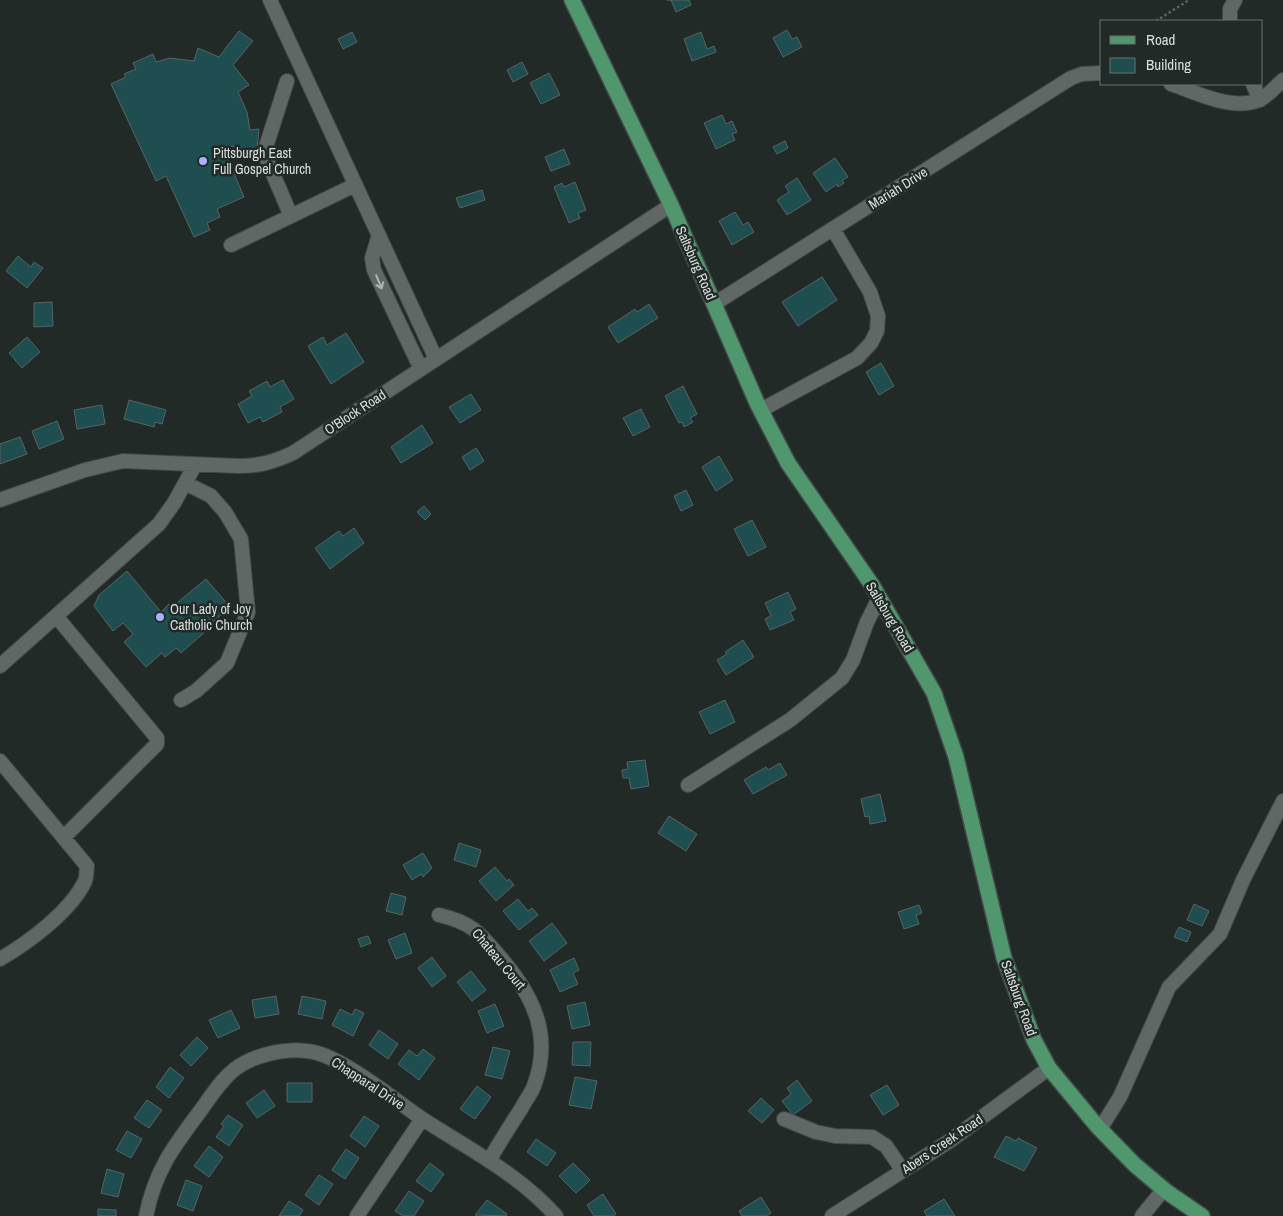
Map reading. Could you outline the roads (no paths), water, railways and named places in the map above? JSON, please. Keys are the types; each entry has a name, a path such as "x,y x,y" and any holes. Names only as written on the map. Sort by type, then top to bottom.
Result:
{"main road":[{"name":"Saltsburg Road","path":"572,0 670,205 761,410 788,463 879,598 934,693 956,758 1004,958 1034,1040 1049,1068 1100,1129 1135,1165 1164,1189 1202,1216"}],"street":[{"path":"270,0 436,359"},
{"path":"1230,20 1230,9 1235,0"},
{"name":"Mariah Drive","path":"714,304 1071,78 1082,74 1100,74"},
{"path":"1174,85 1228,103 1244,104 1260,100 1283,80"},
{"path":"287,81 264,153 291,216"},
{"path":"1253,85 1260,100"},
{"path":"231,245 355,185"},
{"name":"O'Block Road","path":"0,500 85,470 123,461 257,466 275,461 293,453 670,205"},
{"path":"761,410 857,358 871,343 877,331 878,316 870,292 833,229"},
{"path":"378,235 372,258 374,270 421,369"},
{"path":"0,666 30,637 159,524 194,465"},
{"path":"181,700 196,691 227,663 248,612 242,539 225,512 211,496 185,483"},
{"path":"688,785 790,720 842,678 853,660 867,622 879,598"},
{"path":"56,616 156,738 157,744 64,837"},
{"path":"0,761 87,866 85,880 66,909 14,951 0,959"},
{"path":"1100,1129 1120,1097 1169,987 1220,934 1247,872 1283,801"},
{"name":"Chateau Court","path":"439,915 463,921 480,933 520,981 539,1020 541,1041 540,1063 534,1087 488,1161"},
{"name":"Chapparal Drive","path":"146,1216 150,1195 166,1156 218,1087 235,1069 265,1055 308,1051 325,1056 361,1076 422,1119 488,1161 532,1193 556,1216"},
{"name":"Abers Creek Road","path":"832,1216 951,1140 1049,1068"},
{"path":"357,1216 422,1119"},
{"path":"784,1119 816,1132 835,1136 872,1136 886,1146 903,1171"},
{"path":"1142,1216 1164,1189"}],"place":[{"name":"Pittsburgh East Full Gospel Church","path":"203,161"},
{"name":"Our Lady of Joy Catholic Church","path":"160,617"}]}
